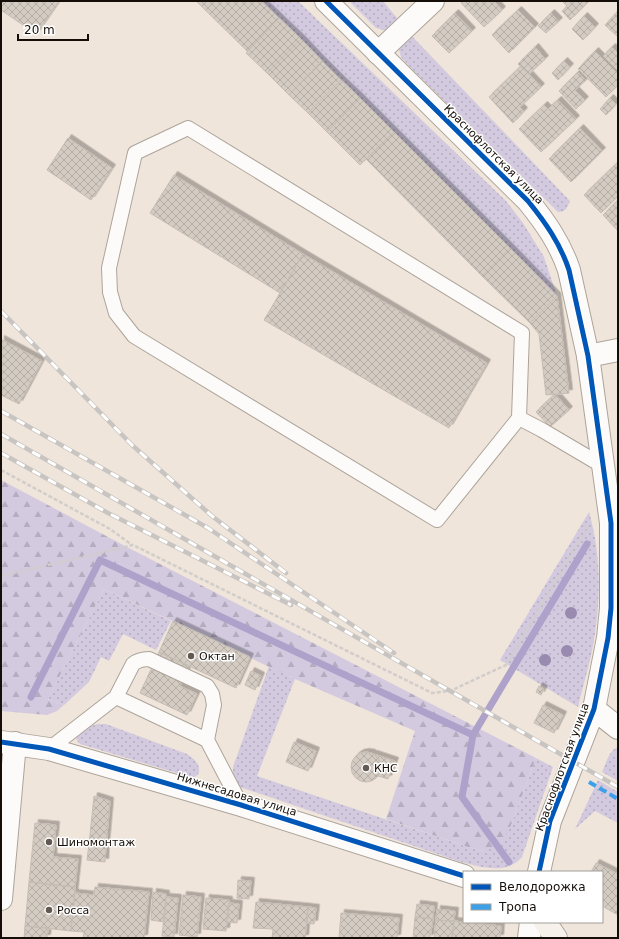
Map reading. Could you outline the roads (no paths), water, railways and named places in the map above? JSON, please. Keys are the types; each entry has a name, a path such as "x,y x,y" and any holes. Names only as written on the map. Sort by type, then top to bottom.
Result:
{"main road":[{"path":"546,923 556,938"}],"street":[{"name":"Краснофлотская улица","path":"326,1 528,201 551,232 565,257 569,270 588,356 607,493 616,521 608,638 594,709 550,821 539,871"},
{"path":"378,53 433,1"},
{"path":"588,356 618,350"},
{"path":"594,709 618,728"},
{"path":"1,899 8,742"},
{"name":"Нижнесадовая улица","path":"8,742 49,749 241,805 463,876"},
{"path":"529,938 531,923"}],"lane":[{"path":"188,128 522,333 519,418 437,520 134,336 116,313 110,292 109,268 135,153 188,128"},
{"path":"519,418 603,466"},
{"path":"49,749 116,697 133,664 142,659 149,659 207,686 212,694 214,705 207,740"},
{"path":"116,697 207,740 241,805"}],"waterway":[{"path":"509,862 462,797 473,735 587,544"},
{"path":"31,697 100,560 473,735"}],"railway":[{"path":"1,311 132,445 212,516 286,573"},
{"path":"1,411 208,528 394,653"},
{"path":"1,434 618,787"},
{"path":"1,453 108,513 291,605"}],"place":[{"name":"Октан","path":"191,656"},
{"name":"КНС","path":"366,768"},
{"name":"Шиномонтаж","path":"49,842"},
{"name":"Росса","path":"49,910"}]}
